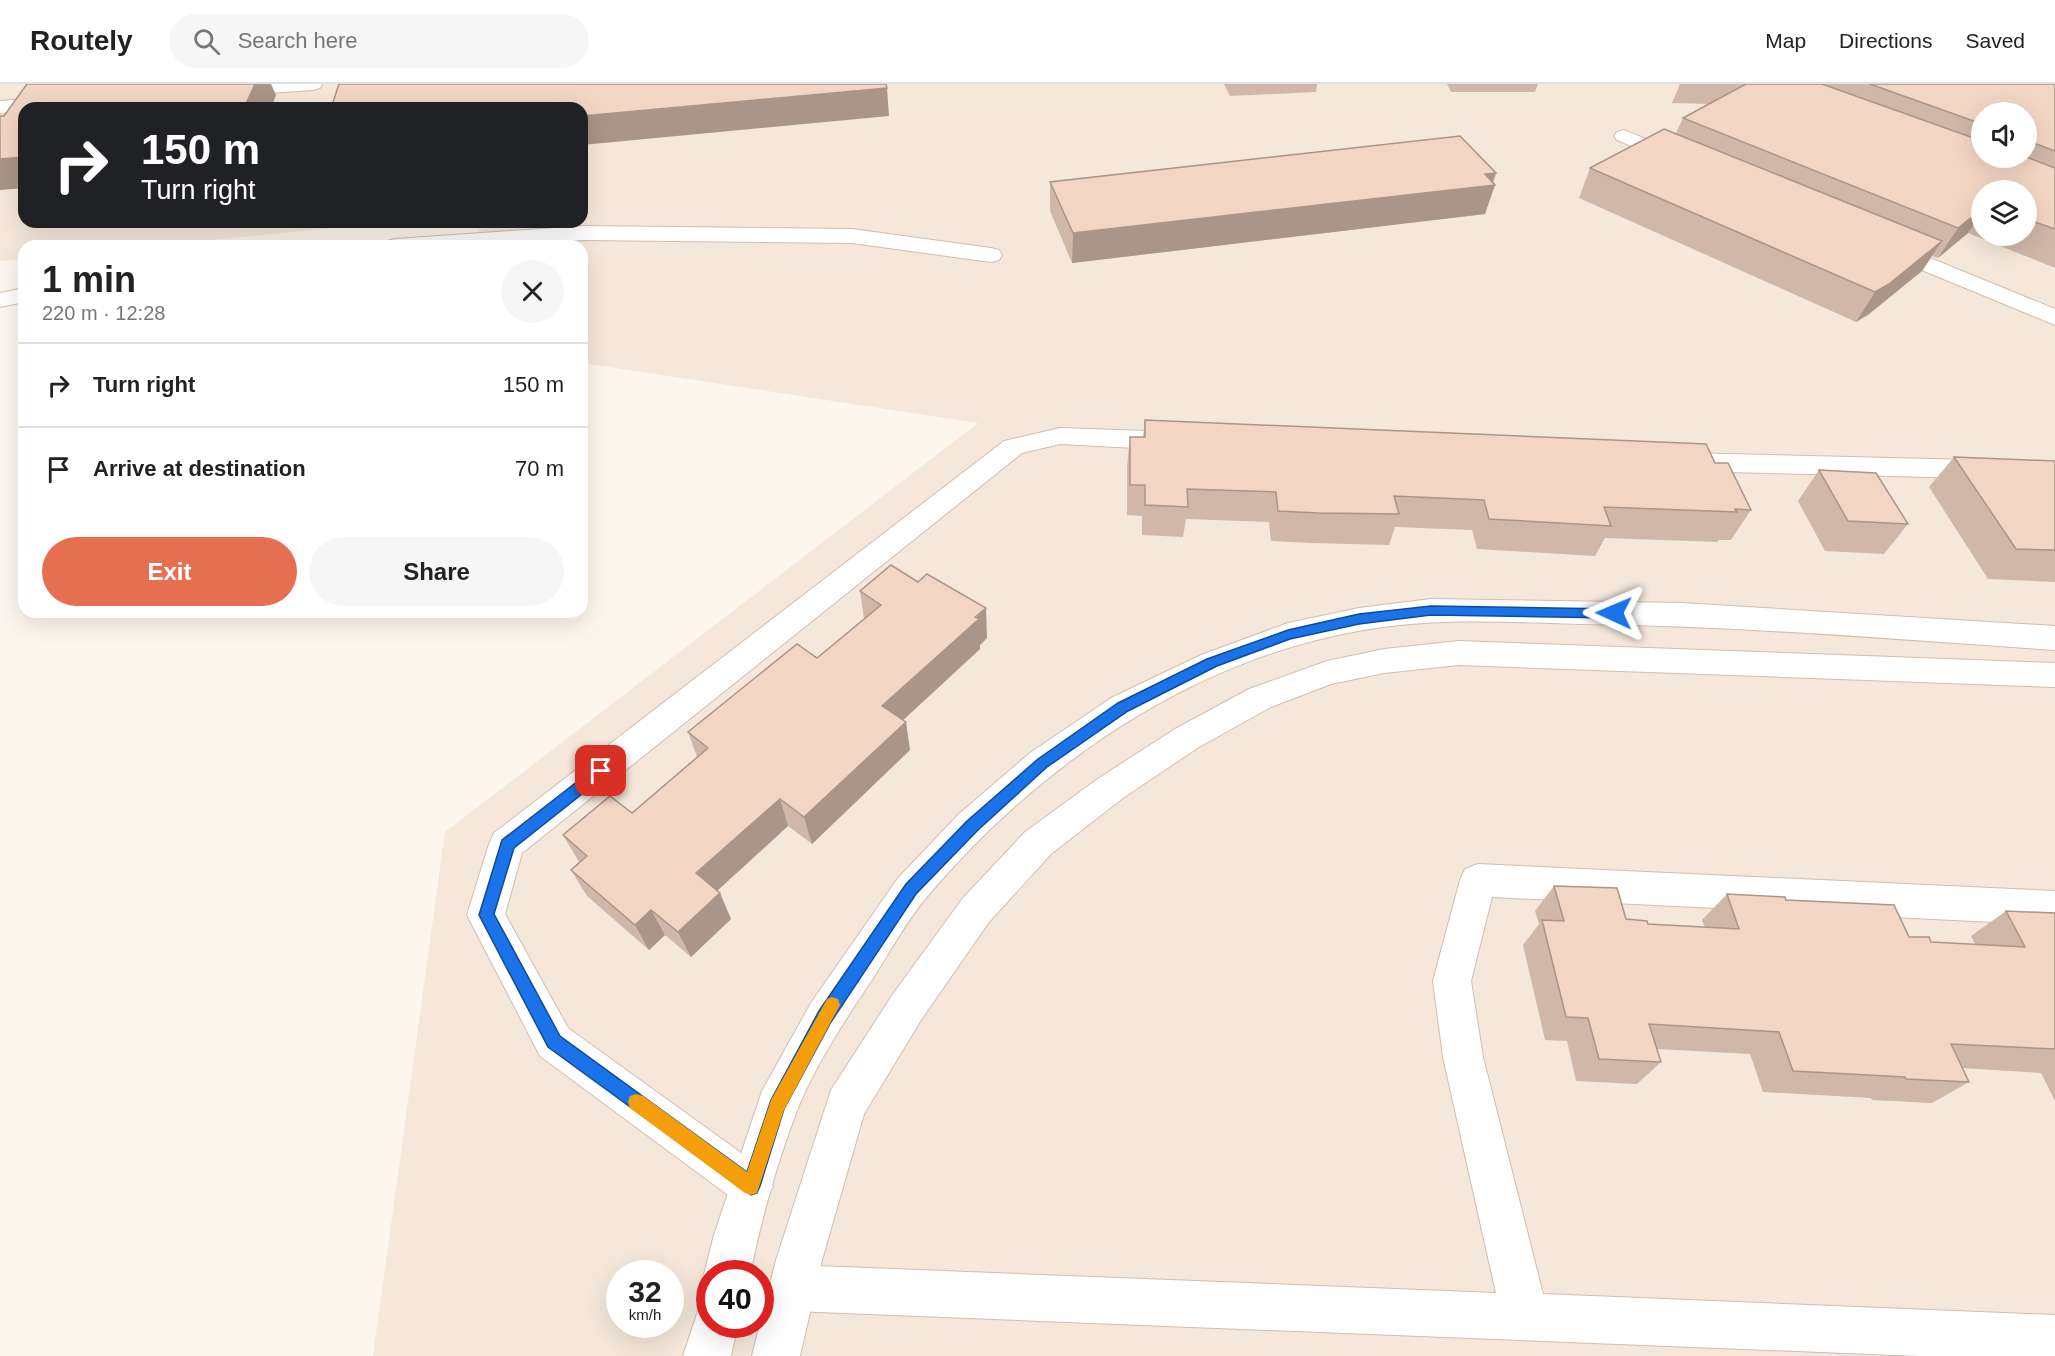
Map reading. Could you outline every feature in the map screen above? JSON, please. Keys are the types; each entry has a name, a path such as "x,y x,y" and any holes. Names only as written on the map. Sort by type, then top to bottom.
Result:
{"street":[{"path":"208,92 313,84"},
{"path":"0,107 18,106"},
{"path":"1624,136 1702,169"},
{"path":"482,240 583,233 852,236 991,255"},
{"path":"1867,239 2055,318"},
{"path":"0,300 18,296"},
{"path":"751,1186 554,1042 486,915 507,844 1013,447 1059,436 1202,442"},
{"path":"1654,462 2055,471"},
{"path":"731,1260 751,1186 777,1106 825,1016 911,889 972,825 1042,763 1123,707 1212,663 1298,633 1359,619 1431,610 1682,614 2055,638"},
{"path":"776,1356 793,1288 846,1105 907,1007 976,910 1038,843 1111,788 1187,738 1260,698 1327,673 1384,661 1459,652 2055,675"},
{"path":"1524,1317 1463,1057 1452,981 1478,880 2055,909"},
{"path":"793,1288 2055,1338"},
{"path":"707,1356 712,1338"}],"shaded area":[{"path":"0,84 2055,84 2055,1356 373,1356 445,832 978,423 588,364 588,240 484,240 478,228 588,228 588,102 18,102 18,228 331,228 212,240 18,240 18,260 0,261"}],"building":[{"path":"27,84 255,84 247,102 18,102 18,158 0,159 0,116 4,116"},
{"path":"339,84 886,84 887,88 588,115 588,102 333,102"},
{"path":"1746,84 1822,84 1971,137 1971,168 2037,168 2037,161 2055,168 2055,229 2037,223 2037,180 1971,180 1971,218 1958,228 1683,118"},
{"path":"1870,84 2055,84 2055,151 2037,144 2037,102 1971,102 1971,120"},
{"path":"1664,129 1942,241 1889,284 1875,292 1590,168"},
{"path":"1460,136 1496,173 1485,174 1495,185 1073,233 1050,182"},
{"path":"1145,420 1706,444 1715,463 1728,463 1751,510 1735,509 1737,512 1604,507 1611,526 1489,519 1484,500 1394,496 1399,514 1319,513 1278,511 1276,492 1187,489 1188,507 1145,505 1145,485 1130,485 1130,437 1145,437"},
{"path":"1954,457 2055,461 2055,550 2016,549"},
{"path":"1819,470 1876,473 1908,524 1848,521"},
{"path":"891,565 918,582 927,574 986,608 975,617 979,619 882,706 906,722 804,817 780,799 696,873 720,893 678,932 651,910 635,925 571,870 587,856 563,835 610,796 632,813 708,748 688,732 797,644 817,658 881,605 860,591"},
{"path":"1554,886 1617,888 1626,919 1647,921 1648,924 1739,929 1727,894 1785,897 1786,900 1894,905 1909,937 1929,937 1931,942 2025,947 2006,911 2055,913 2055,1049 1951,1044 1969,1082 1906,1079 1905,1077 1793,1071 1779,1032 1649,1024 1661,1062 1599,1059 1588,1018 1566,1017 1542,920 1564,921"}],"slow traffic":[{"path":"636,1102 751,1186 777,1106 832,1005"}],"route":[{"path":"601,771 507,844 486,915 554,1042 751,1186 777,1106 825,1016 911,889 972,825 1042,763 1123,707 1212,663 1288,635 1359,619 1431,610 1614,613"}]}
